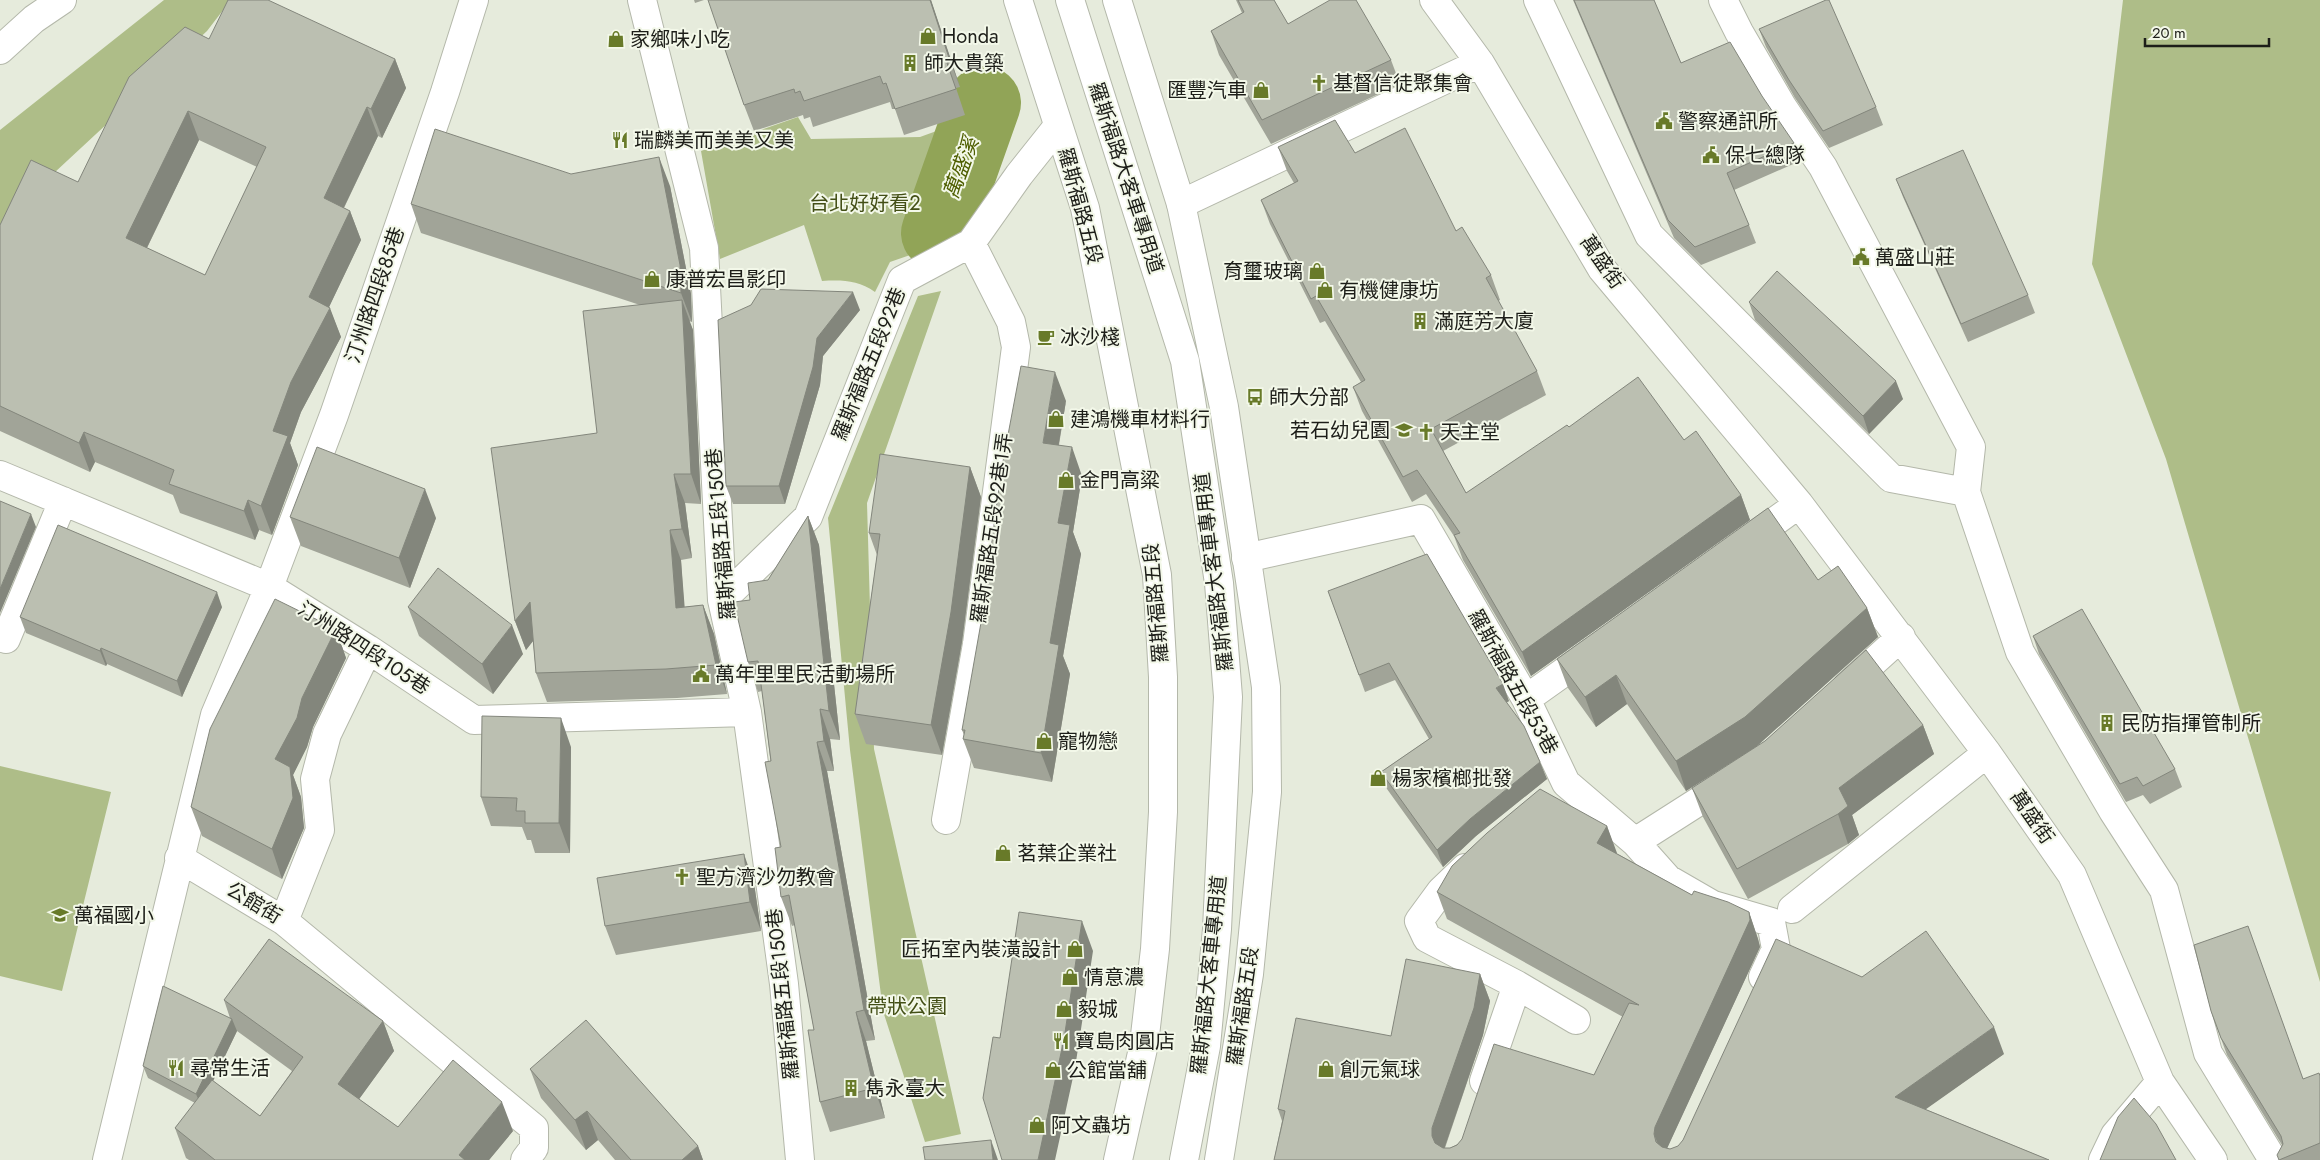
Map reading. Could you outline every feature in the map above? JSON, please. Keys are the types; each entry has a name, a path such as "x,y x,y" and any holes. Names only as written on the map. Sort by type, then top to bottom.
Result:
{"street":[{"path":"0,50 34,19 62,0"},
{"name":"汀州路四段85巷","path":"179,858 216,715 269,587 334,415 445,92 474,0"},
{"name":"羅斯福路五段150巷","path":"642,0 704,248 722,600 746,712 784,984 800,1160"},
{"name":"羅斯福路五段","path":"1018,0 1085,208 1157,575 1162,677 1163,812 1155,950 1144,1044 1118,1160"},
{"name":"羅斯福路大客車專用道","path":"1070,0 1185,361 1218,582 1228,697 1217,929 1206,1046 1184,1160"},
{"name":"羅斯福路五段","path":"1117,0 1180,204 1224,407 1266,687 1268,792 1248,983 1219,1160"},
{"name":"萬盛街","path":"1434,0 1480,62 1602,269 1799,504 1987,753 2072,875 2160,1082 2213,1160"},
{"path":"1538,0 1649,236 1891,478 1966,492"},
{"path":"1723,0 1739,32 1782,106 1822,167 1971,447 1966,492 2020,652 2113,811 2164,890 2208,1053 2273,1160"},
{"path":"1180,204 1480,62"},
{"name":"羅斯福路五段92巷","path":"722,600 808,517 902,280 971,243 1019,175 1058,126"},
{"name":"羅斯福路五段92巷1弄","path":"946,820 977,644 1016,347 1011,322 971,243"},
{"name":"汀州路四段105巷","path":"0,475 269,587 368,649 474,720 746,712"},
{"path":"6,639 63,501"},
{"path":"1727,556 1799,504"},
{"name":"羅斯福路五段53巷","path":"1246,558 1421,519 1526,699 1566,783 1635,842 1668,879 1713,905 1781,915"},
{"path":"1526,699 1614,636"},
{"path":"1830,701 1901,637"},
{"path":"284,921 320,830 314,779 327,734 368,649"},
{"path":"1751,1002 1776,949 1781,915 1987,753"},
{"path":"1635,842 1749,770"},
{"path":"1544,801 1566,783"},
{"path":"1486,848 1441,891 1419,921 1427,938 1517,985 1576,1020"},
{"path":"109,1159 179,858"},
{"name":"公館街","path":"179,858 284,921 534,1128 534,1148 525,1160"},
{"path":"1476,1105 1517,985"},
{"path":"2103,1160 2114,1135 2160,1082"}],"green space":[{"path":"164,0 241,0 227,5 207,31 40,186 0,235 0,130"},
{"path":"2123,0 2320,0 2320,982 2166,459 2092,264"},
{"name":"台北好好看2","path":"798,117 811,139 920,137 942,129 931,223 939,245 890,262 875,292 862,285 850,282 822,281 804,225 720,259 701,151"},
{"name":"帶狀公園","path":"941,291 867,503 874,749 961,1134 925,1142 883,1011 850,750 828,518 918,296"},
{"path":"0,766 111,792 62,991 0,976"}],"building":[{"path":"228,0 268,0 395,59 371,109 367,107 324,198 350,211 309,297 330,308 291,382 273,431 288,436 261,506 248,500 244,511 169,484 174,470 84,432 79,443 0,406 0,225 31,160 78,182 129,77 185,27 209,39","holes":["188,111 266,147 205,275 126,238"]},
{"path":"708,0 930,0 950,61 947,63 956,89 895,109 886,83 883,84 880,76 804,101 800,91 795,93 794,89 744,105"},
{"path":"1238,0 1274,0 1288,24 1330,0 1356,0 1391,60 1262,120 1211,31 1244,12"},
{"name":"警察通訊所","path":"1574,0 1654,0 1681,63 1730,42 1762,96 1794,143 1727,173 1749,225 1695,247 1668,220"},
{"path":"1829,0 1876,107 1823,131 1789,80 1759,29"},
{"path":"1335,120 1355,153 1405,128 1456,231 1462,227 1491,275 1486,278 1537,371 1431,429 1466,493 1567,425 1569,427 1638,377 1684,440 1696,431 1741,495 1522,652 1454,535 1460,533 1417,470 1403,477 1353,387 1365,380 1316,296 1311,299 1261,200 1298,181 1278,147"},
{"path":"435,129 571,174 659,157 680,265 681,293 411,204"},
{"path":"1963,150 2028,295 1961,324 1896,179"},
{"path":"1777,271 1896,381 1863,416 1749,302"},
{"path":"761,289 853,292 817,338 813,367 779,486 726,486 718,320 751,305"},
{"path":"682,300 691,474 674,474 682,529 670,530 676,608 703,605 716,665 666,669 536,673 530,602 515,621 491,448 597,433 583,311"},
{"path":"1021,366 1055,372 1043,443 1072,447 1058,523 1070,525 1050,643 1059,645 1041,753 963,739 965,730 962,730 982,617 1001,472"},
{"path":"317,447 425,489 399,558 290,517"},
{"path":"880,454 970,467 951,612 931,725 855,714 880,534 869,533"},
{"path":"0,501 31,514 0,589"},
{"path":"1768,508 1818,580 1838,566 1867,608 1745,717 1676,761 1616,675 1585,697 1557,659"},
{"path":"808,516 829,711 820,709 824,741 817,742 864,1010 856,1012 874,1088 820,1102 808,1030 814,1030 789,895 781,897 775,848 781,847 765,762 771,761 758,661 748,662 734,602 750,600 748,583 768,580"},
{"path":"58,525 217,592 177,681 101,648 100,651 20,617"},
{"path":"1427,554 1503,684 1496,688 1524,726 1540,762 1470,819 1437,850 1381,772 1432,737 1389,663 1359,675 1328,591"},
{"path":"438,568 512,625 482,664 408,607"},
{"path":"275,599 336,629 302,698 297,718 275,759 290,767 293,798 272,849 191,807 210,729"},
{"name":"民防指揮管制所","path":"2082,609 2175,769 2143,786 2137,777 2120,784 2033,636"},
{"path":"1866,650 1923,725 1839,788 1848,806 1838,814 1737,869 1692,788 1765,741"},
{"path":"482,716 561,718 559,823 525,823 525,811 516,811 517,798 481,797"},
{"path":"1540,789 1607,826 1597,843 1692,895 1694,891 1728,902 1749,912 1750,920 1655,1127 1656,1142 1662,1147 1670,1149 1678,1146 1683,1140 1776,939 1862,977 1926,931 1994,1027 1895,1097 2049,1160 1274,1160 1285,1111 1278,1109 1296,1018 1391,1036 1406,959 1480,974 1474,1008 1432,1128 1432,1136 1435,1143 1443,1148 1457,1145 1462,1139 1494,1044 1594,1075 1629,1003 1639,1005 1437,892 1452,866 1487,833"},
{"path":"744,854 750,902 605,926 597,878"},
{"path":"1019,912 1082,921 1064,1039 1038,1160 1002,1160 983,1098 993,1037 1000,1038"},
{"path":"2248,926 2303,1079 2319,1073 2320,1076 2320,1143 2279,1160 2277,1155 2283,1144 2281,1136 2221,1038 2211,1011 2194,945"},
{"path":"269,939 383,1021 338,1084 398,1127 453,1060 502,1102 459,1155 465,1160 215,1160 175,1128 212,1080 260,1116 303,1057 224,1000"},
{"path":"163,986 232,1019 196,1094 143,1066"},
{"path":"586,1020 698,1146 682,1160 631,1160 587,1111 575,1120 530,1069"},
{"path":"2134,1098 2156,1124 2176,1160 2100,1160 2118,1117"},
{"path":"991,1140 993,1160 925,1160 923,1147"}],"waterway":[{"name":"萬盛溪","path":"938,233 984,103"}],"place":[{"name":"Honda","path":"928,36"},
{"name":"家鄉味小吃","path":"616,39"},
{"name":"師大貴築","path":"910,63"},
{"name":"基督信徒聚集會","path":"1319,83"},
{"name":"匯豐汽車","path":"1261,90"},
{"name":"警察通訊所","path":"1664,121"},
{"name":"瑞麟美而美美又美","path":"620,140"},
{"name":"保七總隊","path":"1711,155"},
{"name":"萬盛山莊","path":"1861,257"},
{"name":"育璽玻璃","path":"1317,271"},
{"name":"康普宏昌影印","path":"652,279"},
{"name":"有機健康坊","path":"1325,290"},
{"name":"滿庭芳大廈","path":"1420,321"},
{"name":"冰沙棧","path":"1046,337"},
{"name":"師大分部","path":"1255,397"},
{"name":"建鴻機車材料行","path":"1056,419"},
{"name":"若石幼兒園","path":"1404,430"},
{"name":"天主堂","path":"1426,432"},
{"name":"金門高粱","path":"1066,480"},
{"name":"萬年里里民活動場所","path":"701,674"},
{"name":"民防指揮管制所","path":"2107,723"},
{"name":"寵物戀","path":"1044,741"},
{"name":"楊家檳榔批發","path":"1378,778"},
{"name":"茗葉企業社","path":"1003,853"},
{"name":"聖方濟沙勿教會","path":"682,877"},
{"name":"萬福國小","path":"60,915"},
{"name":"匠拓室內裝潢設計","path":"1075,949"},
{"name":"情意濃","path":"1070,977"},
{"name":"毅城","path":"1064,1009"},
{"name":"寶島肉圓店","path":"1061,1041"},
{"name":"尋常生活","path":"176,1068"},
{"name":"創元氣球","path":"1326,1069"},
{"name":"公館當舖","path":"1053,1070"},
{"name":"雋永臺大","path":"851,1088"},
{"name":"阿文蟲坊","path":"1037,1125"}]}
